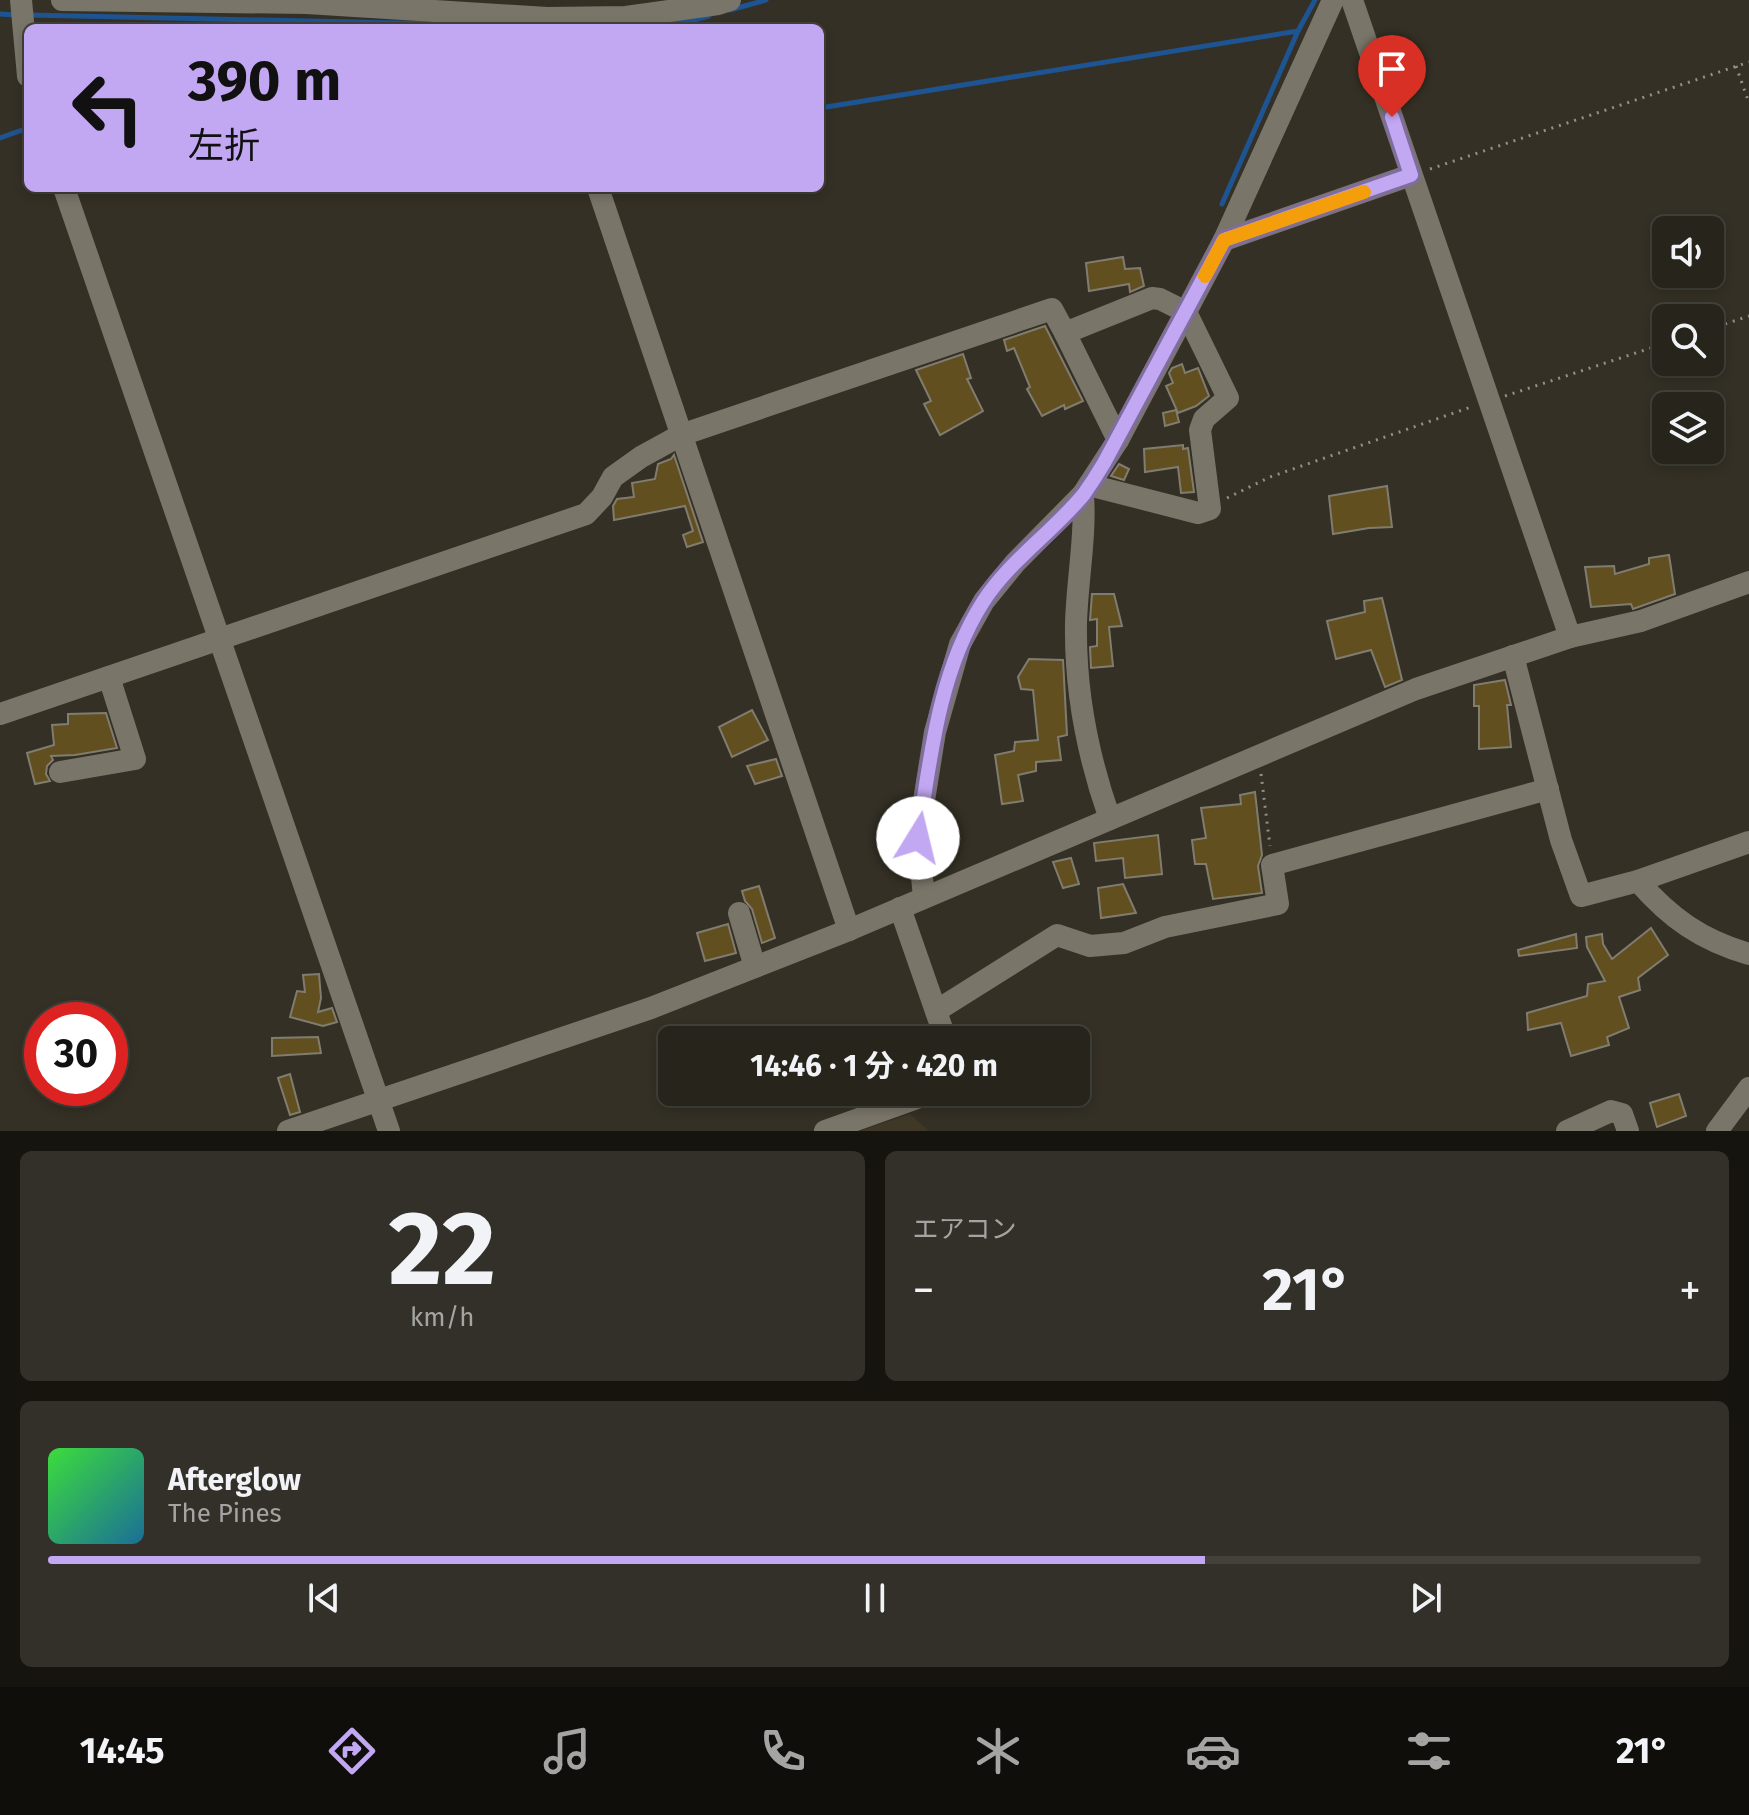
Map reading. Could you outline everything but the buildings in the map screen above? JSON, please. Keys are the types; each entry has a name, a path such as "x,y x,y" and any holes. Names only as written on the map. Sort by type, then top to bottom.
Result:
{"street":[{"path":"21,0 24,33"},
{"path":"62,0 272,1 402,7 548,23 626,17 730,0"},
{"path":"924,897 918,838 935,732 960,644 984,601 1007,572 1086,490 1118,440 1224,240 1333,0"},
{"path":"1352,0 1570,637"},
{"path":"1224,240 1411,175"},
{"path":"65,192 389,1131"},
{"path":"599,192 849,930"},
{"path":"1065,333 1152,298 1160,299 1186,312 1228,398 1204,419 1200,430 1210,509 1198,513 1086,490"},
{"path":"0,714 586,514 602,497 613,477 681,435 1052,309 1118,440"},
{"path":"1086,490 1076,626 1080,692 1092,769 1110,819"},
{"path":"288,1131 651,1008 849,930 1416,689 1570,637 1641,621 1749,582"},
{"path":"1513,656 1561,840 1581,896 1638,881 1749,842"},
{"path":"60,772 135,759 109,677"},
{"path":"936,1011 1057,935 1090,946 1124,943 1165,927 1278,904 1272,865 1548,789"},
{"path":"1638,881 1661,908 1681,924 1721,946 1749,954"},
{"path":"900,908 941,1026"},
{"path":"739,913 755,967"},
{"path":"1717,1131 1749,1088"},
{"path":"825,1131 895,1106"},
{"path":"1567,1131 1611,1111 1622,1114 1628,1131"}],"path":[{"path":"1411,175 1749,62"},
{"path":"1736,66 1749,103"},
{"path":"1724,324 1749,316"},
{"path":"1210,509 1270,477 1652,348"},
{"path":"1258,756 1272,865"}],"shaded area":[{"path":"910,1114 929,1131 860,1131"}],"waterway":[{"path":"730,10 766,0"},
{"path":"824,107 1298,31 1315,0"},
{"path":"0,14 15,15"},
{"path":"29,15 445,24"},
{"path":"663,24 709,16"},
{"path":"1222,204 1298,31"},
{"path":"0,138 24,129"}],"slow traffic":[{"path":"1205,276 1224,240 1364,192"}],"route":[{"path":"918,838 935,732 960,644 984,601 1015,563 1083,494 1104,463 1224,240 1411,175 1392,117"}]}
